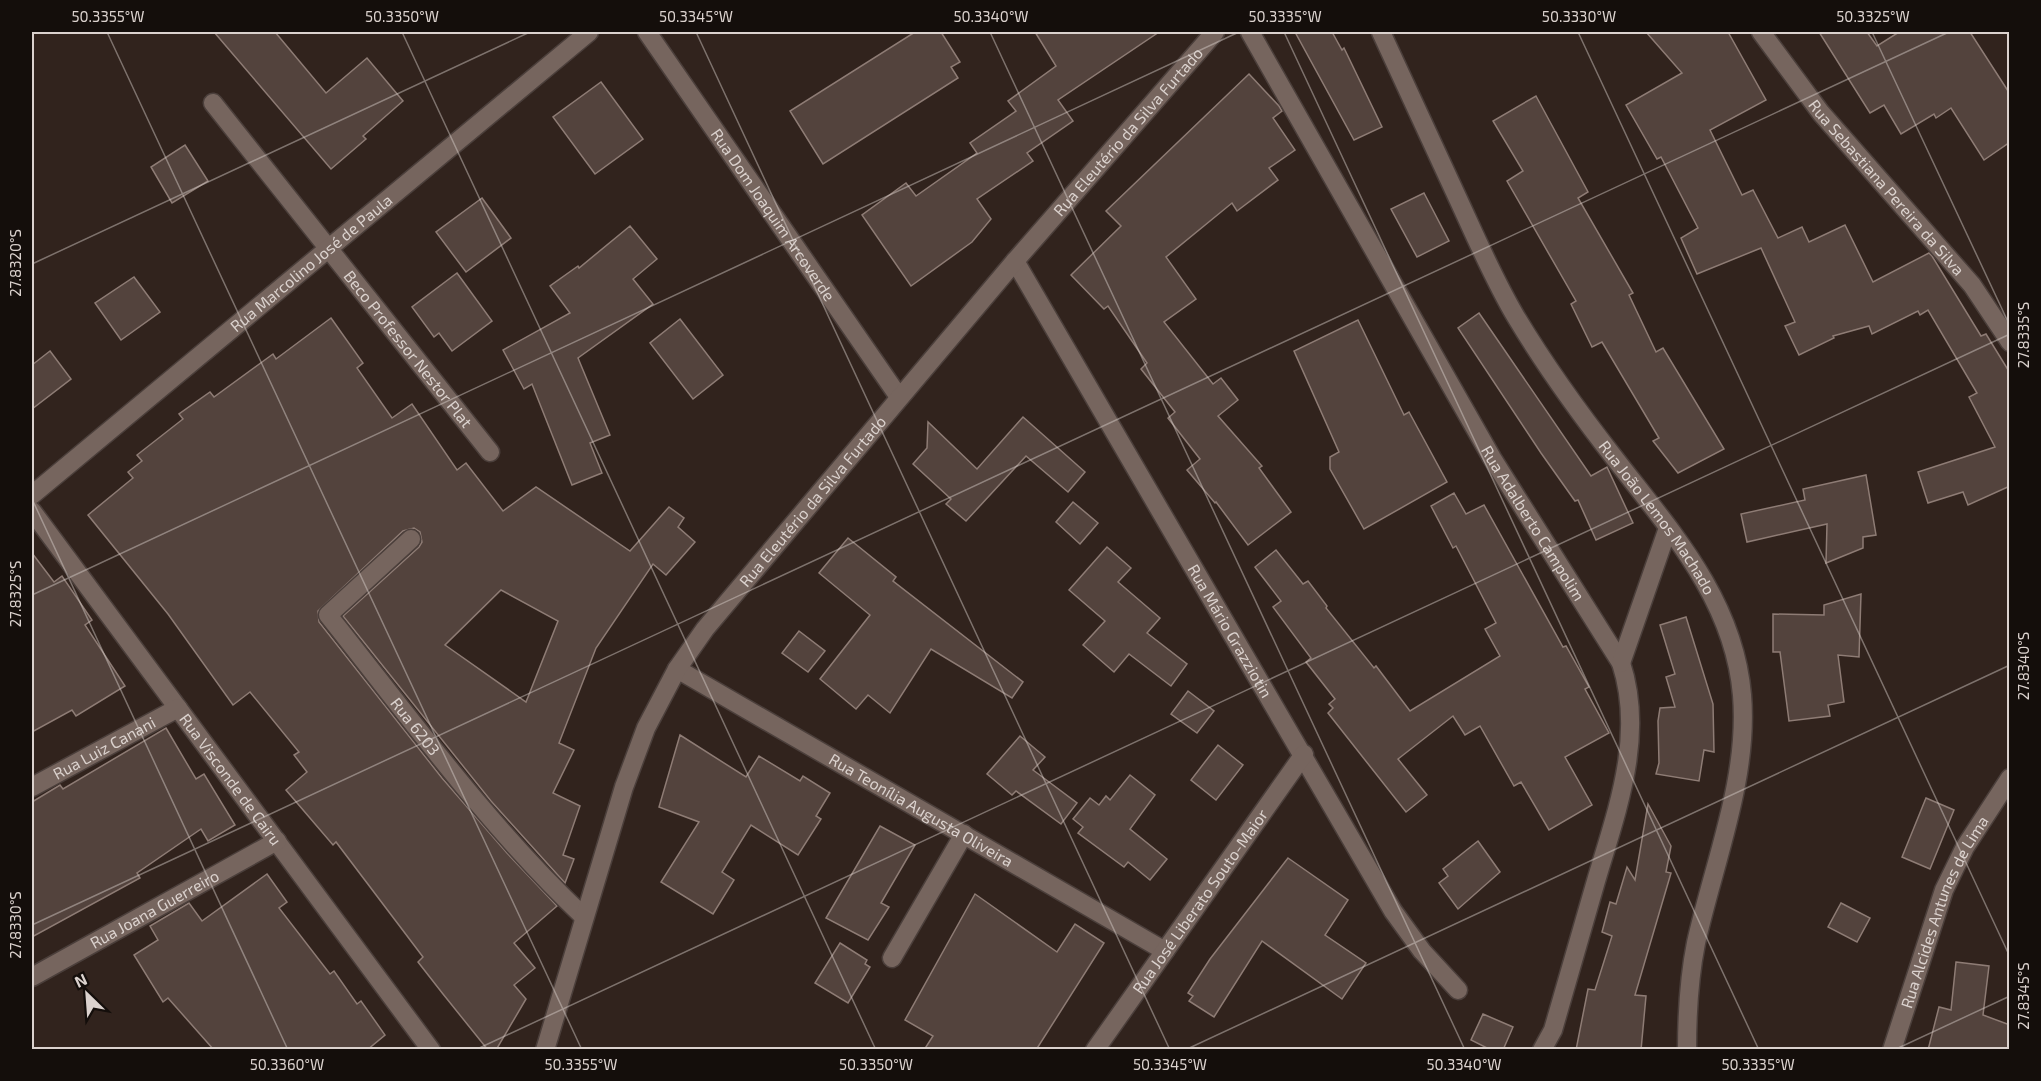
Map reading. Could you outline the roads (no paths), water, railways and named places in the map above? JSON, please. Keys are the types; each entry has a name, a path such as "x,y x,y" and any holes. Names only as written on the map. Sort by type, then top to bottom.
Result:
{"street":[{"name":"Rua Marcolino José de Paula","path":"32,495 589,32"},
{"name":"Rua Dom Joaquim Arcoverde","path":"647,32 899,397"},
{"name":"Rua Eleutério da Silva Furtado","path":"545,1050 627,777 646,728 677,669 705,629 899,397 1215,32"},
{"name":"Rua Adalberto Campolim","path":"1250,32 1492,458 1621,663 1630,690 1632,723 1626,768 1617,808 1553,1030 1542,1050"},
{"name":"Rua João Lemos Machado","path":"1381,32 1483,253 1514,314 1576,409 1697,566 1715,598 1732,645 1742,694 1742,741 1735,783 1696,944 1690,979 1687,1050"},
{"name":"Rua Sebastiana Pereira da Silva","path":"1761,32 1821,113 1972,285 2010,342"},
{"name":"Beco Professor Nestor Plat","path":"213,103 490,452"},
{"name":"Rua Mário Grazziotin","path":"1015,261 1393,910 1422,951 1458,990"},
{"name":"Rua Visconde de Cairu","path":"32,511 431,1050"},
{"path":"1621,663 1668,528"},
{"name":"Rua 6203","path":"411,539 328,615 493,823 537,873 584,917"},
{"name":"Rua Teonília Augusta Oliveira","path":"677,669 1166,951"},
{"name":"Rua Luiz Canani","path":"32,787 177,708"},
{"name":"Rua José Liberato Souto-Maior","path":"1095,1050 1304,754"},
{"name":"Rua Alcides Antunes de Lima","path":"1892,1050 1944,890 1965,847 2010,778"},
{"path":"892,958 964,834"},
{"name":"Rua Joana Guerreiro","path":"32,977 277,842"}]}
